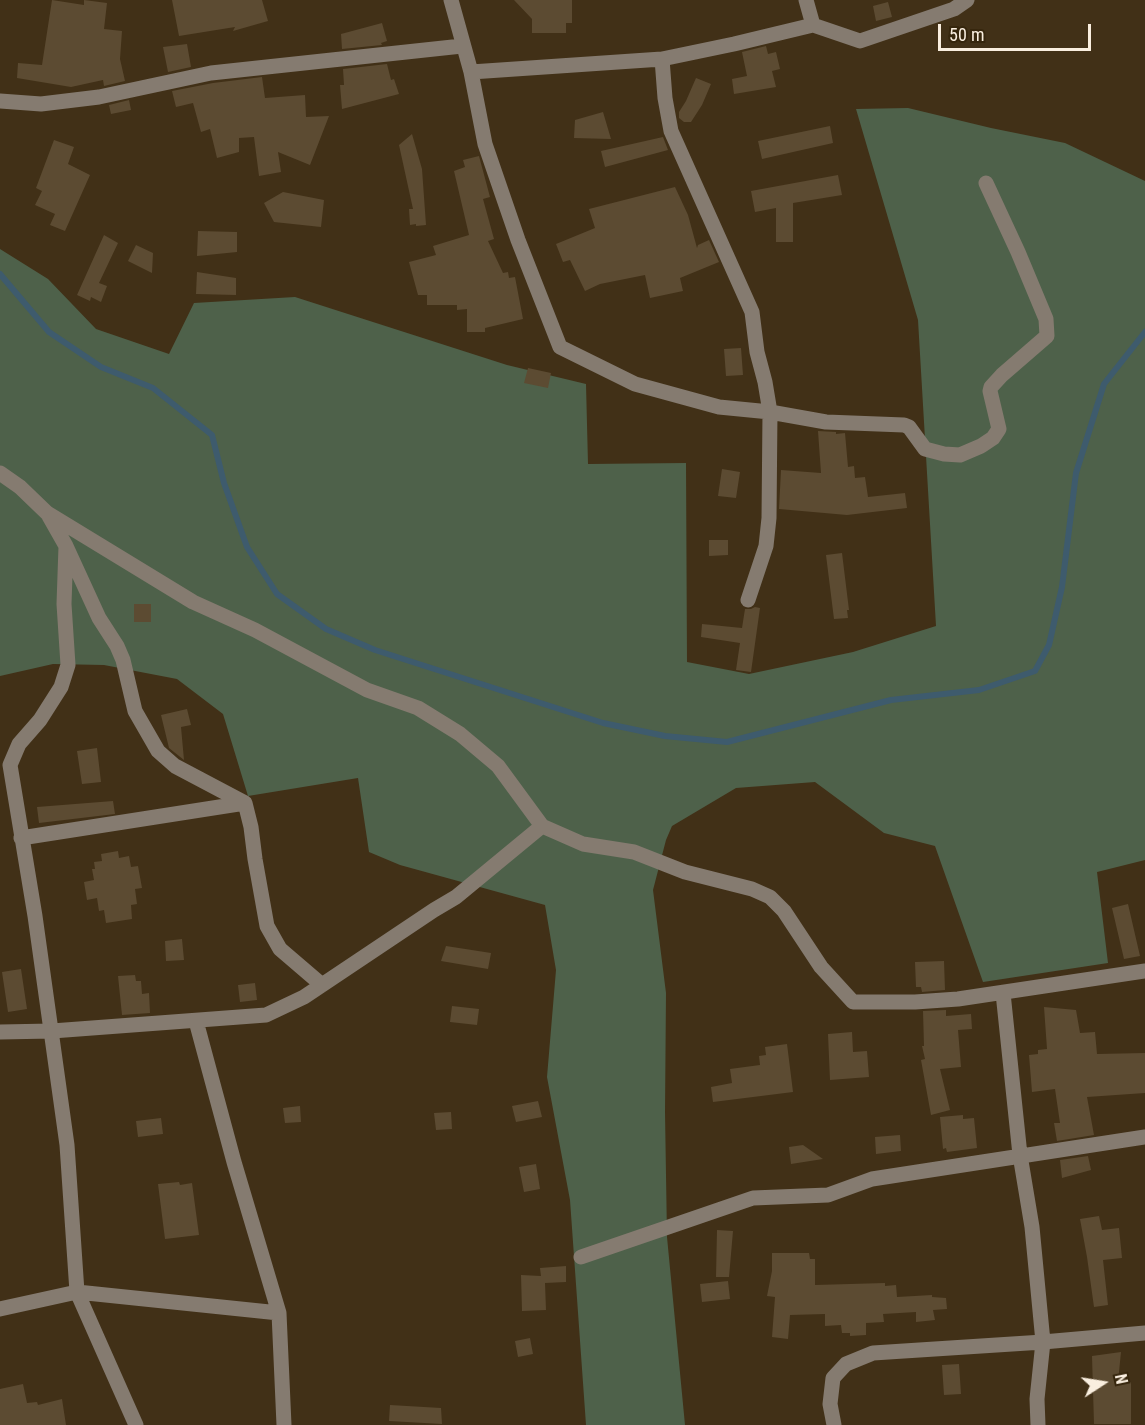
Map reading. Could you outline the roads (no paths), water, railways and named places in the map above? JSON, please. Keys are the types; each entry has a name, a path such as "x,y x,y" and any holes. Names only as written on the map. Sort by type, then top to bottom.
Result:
{"street":[{"path":"451,0 471,72 485,144 518,240 560,347 635,384 719,406 826,422 904,425 909,427 925,449 944,454 960,455 981,446 993,438 999,429 990,392 991,387 1047,336 1046,319 986,183"},
{"path":"806,0 813,25"},
{"path":"471,72 663,59 813,25 860,41 954,9 967,0"},
{"path":"0,101 41,104 99,96 211,73 462,46"},
{"path":"663,59 665,98 671,131 752,312 757,352 770,412 769,518 766,546 748,600"},
{"path":"0,473 20,487 47,513 193,602 255,630 367,690 418,708 460,734 498,766 542,826 583,843 634,852 685,872 752,889 770,897 784,911 821,967 853,1002 958,999 1145,971"},
{"path":"47,513 66,546 99,618 117,646 123,660 135,711 158,751 175,766 245,803 267,926 280,949 322,985"},
{"path":"66,546 64,604 68,665 61,687 40,720 19,744 10,765 52,1031 67,1145 77,1292 136,1425"},
{"path":"21,838 245,803"},
{"path":"0,1032 52,1031 266,1015 304,997 456,897 542,826"},
{"path":"1003,993 1020,1155 1032,1227 1043,1342 1037,1400 1038,1425"},
{"path":"196,1021 234,1162 279,1313 284,1425"},
{"path":"581,1257 724,1208 741,1200 828,1195 872,1179 1145,1137"},
{"path":"0,1309 77,1292 279,1313"},
{"path":"834,1425 830,1404 833,1378 846,1364 873,1353 1145,1333"}],"waterway":[{"path":"0,274 49,332 101,367 153,388 212,435 224,483 247,547 277,594 326,629 375,650 603,723 665,736 727,742 891,700 979,690 1035,671 1049,645 1062,587 1076,473 1104,384 1145,332"}]}
